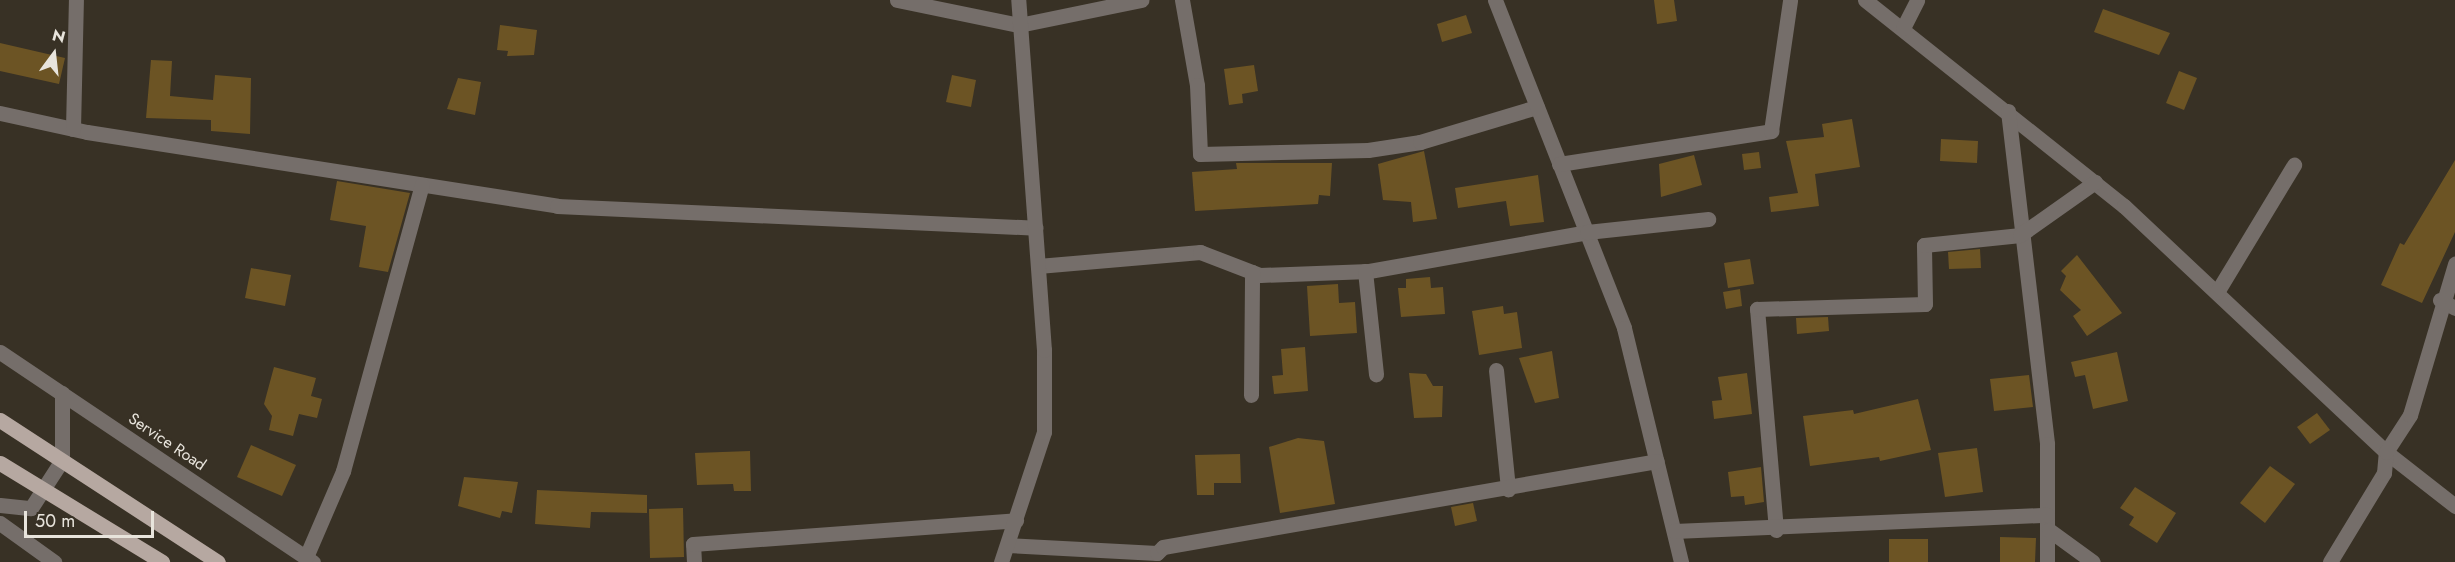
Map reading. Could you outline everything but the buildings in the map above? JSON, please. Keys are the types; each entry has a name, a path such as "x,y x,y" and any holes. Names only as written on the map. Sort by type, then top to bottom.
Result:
{"main road":[{"path":"0,420 218,562"},
{"path":"0,463 41,491 89,513 162,562"}],"street":[{"path":"73,129 76,0"},
{"path":"897,0 1019,25 1141,0"},
{"path":"1001,562 1044,432 1038,266 1018,0"},
{"path":"1182,0 1197,85 1200,154 1368,150 1420,142 1537,107"},
{"path":"1495,0 1624,328 1682,562"},
{"path":"1559,164 1771,131 1790,0"},
{"path":"1865,0 2095,182 2217,292 2386,452 2455,506"},
{"path":"1903,28 1917,0"},
{"path":"2008,111 2020,235 2047,444 2047,562"},
{"path":"0,113 73,129 557,206 1035,228"},
{"path":"2217,292 2294,165"},
{"path":"1776,530 1757,309 1925,304 1924,245 2020,235 2095,182"},
{"path":"310,560 344,471 422,185"},
{"path":"1038,266 1200,252 1252,272 1365,271 1587,232 1708,219"},
{"path":"2330,562 2384,473 2386,452 2410,415 2440,300 2455,264"},
{"path":"1365,271 1376,374"},
{"path":"1251,395 1252,272"},
{"path":"2440,300 2455,308"},
{"name":"Service Road","path":"0,352 310,560"},
{"path":"1496,370 1508,489"},
{"path":"0,505 31,508 62,460 62,393"},
{"path":"1008,545 1157,553 1163,548 1657,461"},
{"path":"694,562 693,544 1016,520"},
{"path":"0,523 54,562"},
{"path":"1674,531 2048,523 2093,562"}]}
